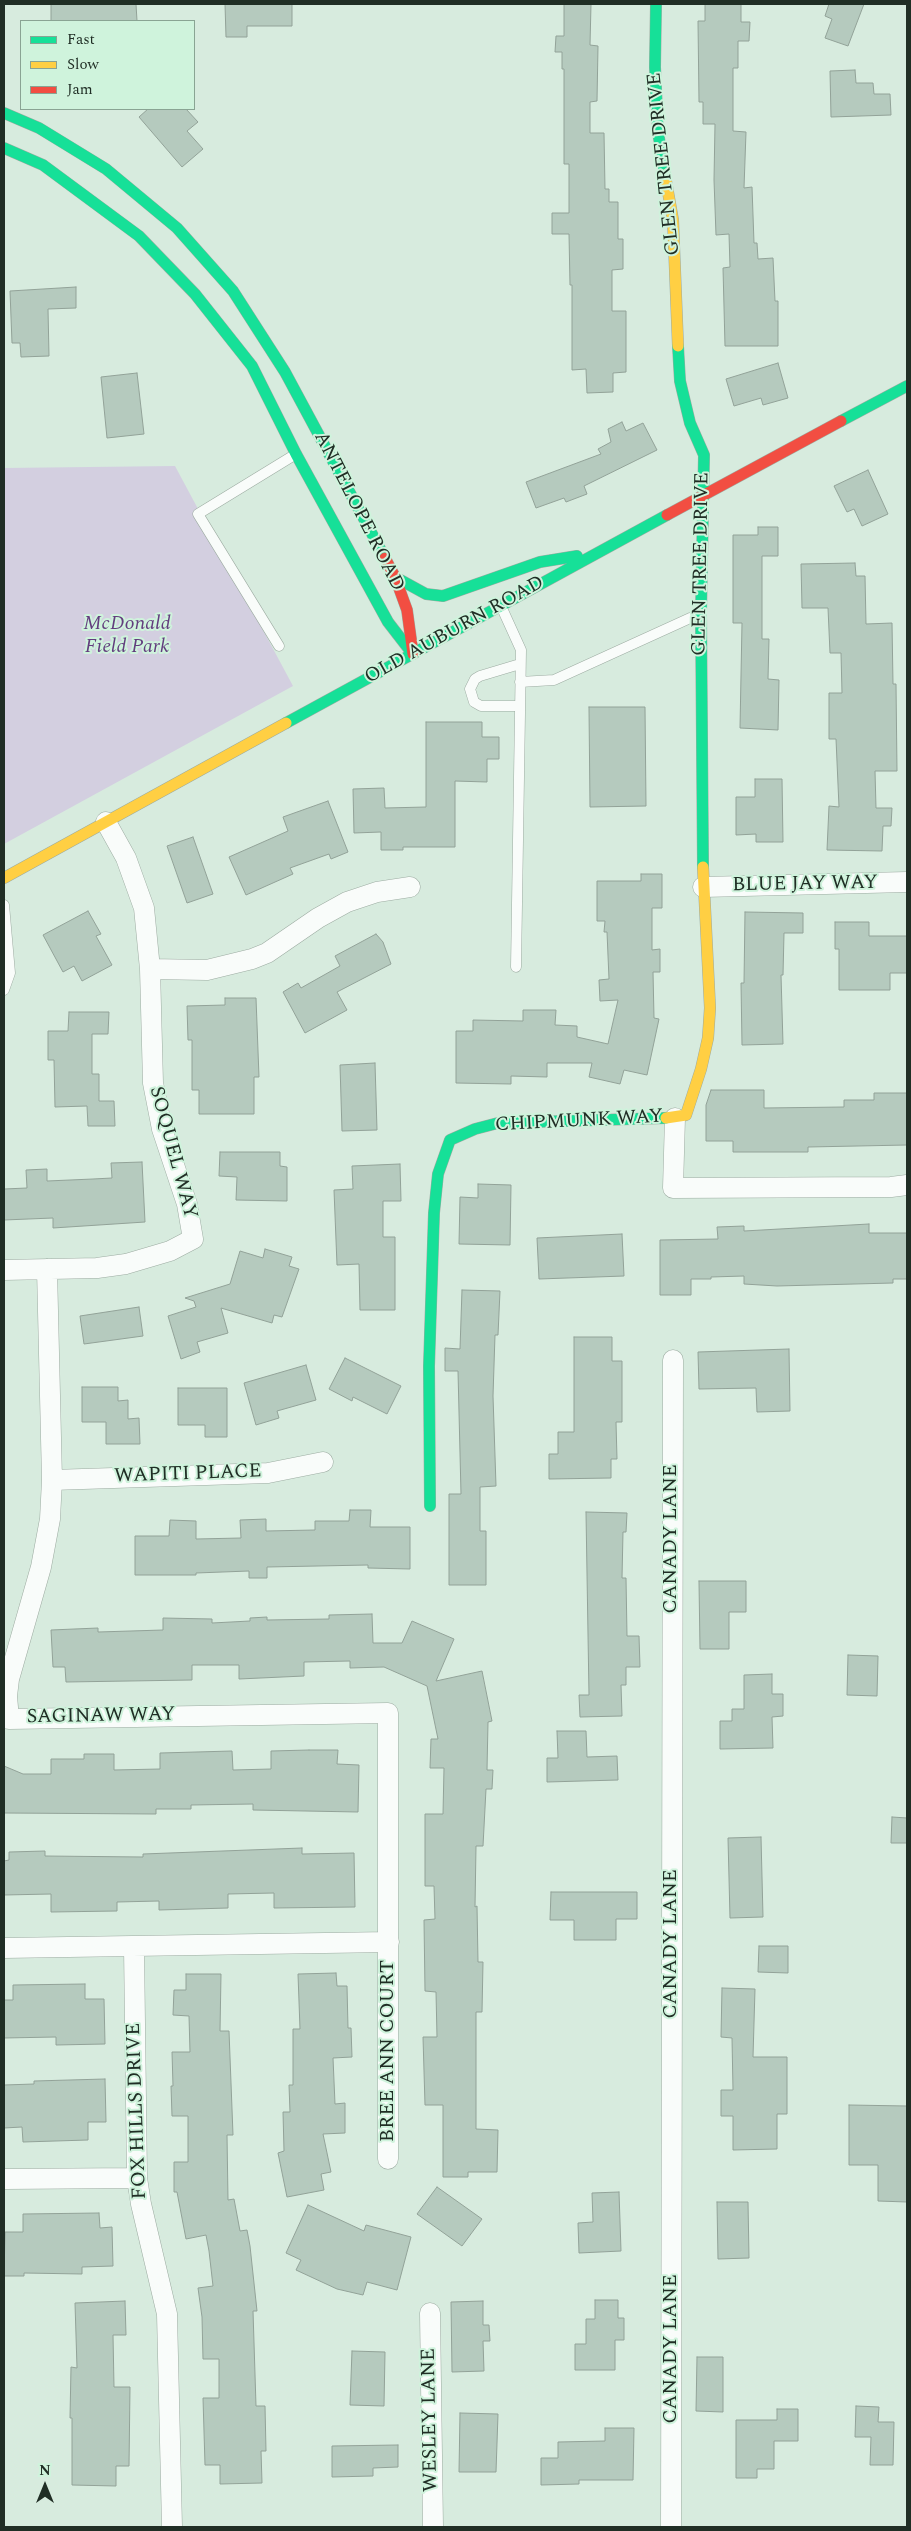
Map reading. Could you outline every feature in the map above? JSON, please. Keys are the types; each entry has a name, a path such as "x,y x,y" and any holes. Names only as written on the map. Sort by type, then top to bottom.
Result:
{"main road":[{"name":"GLEN TREE DRIVE","path":"656,4 655,67 658,132 673,220 678,366 684,402 704,455 701,496 703,888 710,1008 708,1038 701,1069 686,1115 675,1118"},
{"name":"ANTELOPE ROAD","path":"4,112 39,128 106,169 177,228 233,290 286,372 395,577 407,610 413,654"},
{"name":"ANTELOPE ROAD","path":"4,148 43,165 139,236 189,288 252,366 296,454 388,622 413,654"},
{"name":"OLD AUBURN ROAD","path":"4,878 500,605 907,386"},
{"path":"395,577 421,592 444,596 540,562 600,552"},
{"name":"CHIPMUNK WAY","path":"430,1506 429,1366 434,1214 438,1174 450,1140 475,1129 505,1122 675,1118"}],"street":[{"name":"SOQUEL WAY","path":"4,1270 96,1268 126,1264 170,1251 193,1238 187,1204 162,1129 153,1083 147,926 140,893 126,858 106,822"},
{"name":"BLUE JAY WAY","path":"703,888 907,882"},
{"path":"150,969 206,970 252,960 267,953 318,918 347,902 378,892 410,887"},
{"name":"CHIPMUNK WAY","path":"675,1118 673,1188 891,1187 907,1185"},
{"name":"SAGINAW WAY","path":"47,1269 52,1480 50,1519 41,1567 8,1679 9,1719 388,1713 389,1942"},
{"name":"CANADY LANE","path":"671,2527 673,1360"},
{"name":"WAPITI PLACE","path":"52,1480 268,1473 323,1462"},
{"path":"4,1948 389,1942"},
{"name":"BREE ANN COURT","path":"388,2159 389,1942"},
{"name":"FOX HILLS DRIVE","path":"134,1947 137,2178 140,2204 164,2293 167,2314 172,2527"},
{"path":"4,2179 137,2178"},
{"name":"WESLEY LANE","path":"430,2313 433,2527"}],"lane":[{"path":"279,646 198,514 296,454"},
{"path":"500,605 521,650 516,967"},
{"path":"520,682 554,680 701,613"},
{"path":"520,664 480,676 475,680 470,689 474,702 481,706 520,706"},
{"path":"4,905 10,973 4,990"}],"green space":[{"name":"McDonald Field Park","path":"175,466 293,686 4,844 4,468"}],"building":[{"path":"51,4 136,4 137,20 51,20"},
{"path":"225,4 292,4 292,26 247,26 247,37 226,37"},
{"path":"564,4 591,4 590,45 598,46 597,101 590,102 590,133 604,133 605,189 609,189 609,202 618,202 618,239 623,239 623,269 612,270 612,311 626,311 626,372 613,373 613,392 587,393 586,369 572,370 572,285 570,285 569,234 552,234 552,213 569,213 569,164 564,164 564,69 562,69 562,52 555,52 556,36 564,36"},
{"path":"705,4 741,4 741,22 750,22 749,41 738,41 738,68 733,68 733,131 746,132 744,188 752,187 754,243 757,243 758,259 773,258 775,301 778,301 778,346 725,346 723,268 730,267 729,234 716,235 714,180 715,124 703,124 703,102 699,102 698,21 705,21"},
{"path":"829,4 864,4 848,46 825,38 832,19 825,16"},
{"path":"855,70 856,83 873,83 874,94 890,94 891,115 831,117 830,71"},
{"path":"147,110 187,110 198,122 187,131 203,149 182,167 139,117"},
{"path":"76,287 76,308 48,309 49,356 21,357 20,343 12,343 10,291"},
{"path":"778,363 788,398 763,405 761,398 734,406 726,379"},
{"path":"137,373 144,434 107,438 101,377"},
{"path":"622,422 626,431 643,423 657,450 584,486 587,494 566,502 564,498 536,508 526,482 601,454 598,449 611,442 608,429"},
{"path":"868,470 888,514 862,526 854,509 847,512 834,486"},
{"path":"758,527 778,527 778,556 762,556 762,639 769,639 768,679 779,680 778,730 740,728 742,623 733,623 733,535 758,535"},
{"path":"855,563 856,576 865,576 866,624 892,623 893,684 896,684 897,771 875,771 876,808 892,808 891,826 883,826 882,851 827,850 829,806 839,807 836,739 829,739 829,693 842,693 841,653 830,653 828,608 802,608 801,564"},
{"path":"589,707 645,707 646,806 590,807"},
{"path":"426,722 482,722 482,737 499,737 499,759 487,759 487,782 455,781 455,847 403,847 403,850 381,850 381,832 354,833 353,789 384,788 385,808 426,807"},
{"path":"755,779 782,779 783,842 756,842 756,834 736,835 736,797 755,797"},
{"path":"328,801 348,852 331,859 329,854 290,868 293,874 246,895 229,857 288,831 283,817"},
{"path":"193,837 213,894 187,903 167,846"},
{"path":"641,874 662,874 662,908 652,908 652,950 660,949 660,972 653,972 654,1018 659,1019 647,1075 624,1070 620,1084 589,1077 592,1063 547,1063 547,1077 511,1076 511,1084 456,1083 456,1031 473,1031 473,1020 523,1021 523,1010 556,1010 555,1025 577,1026 577,1037 608,1044 618,1000 600,1001 599,980 609,979 607,932 604,932 605,921 597,921 597,881 641,881"},
{"path":"88,911 101,934 96,936 112,965 82,981 74,966 63,972 43,935"},
{"path":"745,912 803,913 803,933 784,933 783,975 781,975 783,1044 742,1045 741,983 744,983"},
{"path":"835,922 869,922 869,936 907,936 907,973 890,973 890,990 839,990 839,949 835,949"},
{"path":"376,934 383,942 391,964 337,992 347,1010 305,1033 283,992 298,983 301,988 340,966 335,956"},
{"path":"225,998 256,998 259,1077 254,1077 254,1114 199,1114 199,1090 192,1090 192,1040 188,1040 187,1006 225,1005"},
{"path":"69,1012 109,1012 108,1034 92,1034 92,1074 99,1074 99,1101 114,1101 115,1126 88,1126 87,1106 55,1107 54,1060 48,1060 48,1031 68,1031"},
{"path":"375,1063 377,1130 342,1131 340,1065"},
{"path":"711,1090 764,1090 764,1108 844,1107 844,1100 874,1100 874,1093 907,1093 907,1145 808,1147 808,1152 733,1152 733,1141 706,1141 706,1105"},
{"path":"220,1152 280,1152 280,1166 287,1167 287,1201 236,1200 237,1177 219,1176"},
{"path":"142,1162 145,1222 53,1228 53,1218 4,1220 4,1189 27,1188 26,1170 47,1169 47,1181 112,1178 111,1163"},
{"path":"400,1164 401,1201 383,1201 383,1237 395,1237 395,1310 360,1310 359,1264 337,1265 334,1190 353,1189 352,1166"},
{"path":"478,1184 511,1185 510,1245 459,1244 460,1197 478,1198"},
{"path":"869,1224 869,1233 907,1233 907,1279 893,1279 893,1283 777,1286 744,1284 744,1276 711,1277 711,1279 691,1279 691,1295 660,1295 660,1240 718,1239 717,1227 744,1226 744,1231"},
{"path":"622,1234 624,1276 539,1279 537,1238"},
{"path":"265,1249 292,1257 289,1266 299,1269 282,1317 274,1315 272,1323 221,1308 228,1333 197,1342 200,1352 181,1359 168,1316 196,1307 194,1301 185,1298 230,1284 240,1251 263,1258"},
{"path":"462,1290 500,1291 498,1335 495,1335 493,1396 496,1486 480,1487 480,1531 486,1531 486,1585 449,1585 449,1494 461,1494 458,1371 445,1371 445,1348 460,1349"},
{"path":"139,1307 143,1336 84,1344 80,1316"},
{"path":"574,1337 612,1337 612,1361 622,1361 622,1422 616,1422 617,1459 611,1459 611,1478 549,1479 549,1454 558,1454 558,1432 574,1432"},
{"path":"789,1349 790,1411 757,1412 756,1388 699,1389 698,1352"},
{"path":"345,1358 401,1386 387,1414 353,1397 352,1401 329,1389"},
{"path":"306,1365 316,1400 277,1411 279,1418 256,1425 244,1383"},
{"path":"82,1387 118,1387 118,1401 128,1400 128,1419 139,1418 140,1444 106,1444 106,1422 82,1422"},
{"path":"178,1388 227,1388 227,1437 205,1437 205,1425 178,1425"},
{"path":"350,1510 371,1510 370,1527 410,1527 410,1569 368,1568 368,1565 267,1567 267,1578 249,1578 249,1571 196,1573 196,1575 135,1575 135,1536 169,1536 170,1520 196,1521 196,1539 241,1538 240,1520 266,1519 266,1531 315,1530 315,1521 349,1521"},
{"path":"586,1512 627,1513 626,1532 623,1532 622,1578 626,1578 627,1636 639,1636 640,1667 626,1667 626,1685 621,1685 622,1716 580,1717 579,1695 589,1695"},
{"path":"699,1581 746,1581 746,1612 729,1612 729,1649 700,1649"},
{"path":"372,1614 373,1643 402,1643 412,1621 454,1639 436,1681 482,1671 492,1721 488,1722 487,1770 493,1770 492,1789 486,1789 483,1846 476,1846 475,1907 477,1906 478,1962 483,1962 482,2012 476,2012 476,2129 498,2130 497,2172 468,2172 468,2177 443,2177 443,2105 425,2105 423,2037 437,2037 436,1992 425,1991 424,1920 435,1919 434,1886 425,1886 425,1814 443,1814 444,1768 430,1768 431,1739 438,1739 427,1686 384,1667 350,1668 350,1661 304,1662 304,1676 239,1679 239,1665 192,1665 192,1680 66,1682 65,1667 53,1667 51,1630 98,1628 98,1632 163,1630 163,1618 212,1619 212,1623 250,1621 250,1618 267,1617 267,1620 329,1619 329,1615"},
{"path":"848,1655 878,1656 877,1696 847,1695"},
{"path":"772,1674 772,1694 783,1694 783,1716 772,1717 773,1748 720,1749 720,1721 732,1721 732,1709 744,1709 744,1675"},
{"path":"557,1731 586,1731 587,1757 617,1756 618,1780 547,1782 547,1758 558,1758"},
{"path":"338,1750 337,1764 359,1765 358,1812 253,1810 253,1804 191,1805 191,1809 156,1809 156,1814 4,1813 4,1766 23,1774 51,1774 51,1759 84,1759 84,1754 114,1754 114,1770 160,1769 160,1753 232,1751 233,1770 271,1769 271,1751"},
{"path":"892,1817 907,1818 907,1843 891,1843"},
{"path":"761,1837 763,1917 730,1918 728,1838"},
{"path":"302,1848 302,1854 354,1853 355,1907 274,1908 274,1893 228,1894 228,1908 159,1910 159,1901 117,1902 117,1911 51,1912 51,1894 4,1895 4,1861 9,1860 9,1852 45,1851 45,1856 143,1857 143,1854"},
{"path":"551,1892 637,1892 637,1919 616,1919 616,1940 574,1940 574,1920 550,1920"},
{"path":"759,1946 788,1946 788,1973 758,1972"},
{"path":"336,1973 337,1986 347,1986 348,2028 351,2028 352,2057 333,2058 335,2104 345,2103 345,2133 323,2134 331,2172 321,2174 324,2190 287,2197 278,2153 284,2151 283,2112 290,2112 289,2085 293,2085 293,2029 300,2029 298,1974"},
{"path":"186,1974 221,1974 220,2031 229,2031 233,2135 227,2135 228,2200 234,2199 240,2231 247,2230 250,2246 257,2311 253,2311 256,2406 265,2406 266,2451 261,2451 262,2483 220,2484 220,2465 205,2465 203,2398 219,2398 219,2359 203,2359 202,2317 198,2288 213,2286 206,2235 186,2239 177,2192 174,2192 174,2162 188,2162 188,2116 172,2116 171,2086 173,2086 172,2052 190,2052 189,2016 173,2015 174,1990 186,1990"},
{"path":"85,1984 85,1999 104,1999 105,2044 56,2045 56,2037 4,2038 4,2000 13,2000 13,1985"},
{"path":"722,1988 755,1989 753,2057 787,2057 787,2114 777,2114 777,2149 733,2150 733,2116 721,2116 721,2090 733,2090 732,2038 721,2037"},
{"path":"105,2079 106,2122 88,2122 88,2140 23,2142 22,2127 4,2128 4,2085 34,2084 34,2081"},
{"path":"849,2105 907,2106 907,2202 878,2201 878,2165 849,2165"},
{"path":"437,2187 482,2219 462,2246 417,2214"},
{"path":"619,2192 621,2251 579,2253 578,2223 593,2222 592,2193"},
{"path":"717,2202 748,2202 749,2258 718,2259"},
{"path":"308,2205 364,2231 366,2225 411,2237 397,2290 367,2282 363,2295 337,2289 296,2270 301,2260 286,2253"},
{"path":"99,2213 100,2228 112,2227 113,2266 82,2267 82,2274 24,2273 24,2276 4,2276 5,2232 23,2232 23,2214"},
{"path":"595,2300 618,2300 618,2318 624,2318 624,2340 615,2340 615,2370 575,2370 575,2344 586,2344 586,2319 595,2319"},
{"path":"125,2301 126,2335 113,2335 114,2387 130,2387 129,2466 116,2466 116,2486 72,2485 72,2418 70,2418 71,2367 77,2368 75,2303"},
{"path":"483,2301 483,2325 489,2325 490,2341 483,2341 484,2371 452,2372 451,2302"},
{"path":"352,2351 385,2352 384,2406 350,2405"},
{"path":"697,2357 723,2357 723,2412 696,2411"},
{"path":"856,2406 879,2407 878,2422 894,2422 893,2465 870,2465 871,2437 855,2437"},
{"path":"777,2409 798,2409 798,2441 774,2441 774,2469 757,2469 757,2478 736,2478 736,2420 777,2420"},
{"path":"460,2413 498,2414 496,2472 459,2472"},
{"path":"605,2428 634,2428 633,2480 579,2480 579,2484 541,2485 541,2458 558,2458 558,2442 605,2441"},
{"path":"398,2445 398,2467 373,2468 373,2476 332,2477 332,2446"}],"traffic: fast":[{"path":"656,4 655,67 658,132 665,175"},
{"path":"4,113 39,128 106,169 177,228 233,291 285,372 385,558"},
{"path":"4,148 43,165 139,236 195,294 252,366 296,454 388,622 412,653"},
{"path":"678,346 680,381 690,423 704,455 701,613 703,867"},
{"path":"841,421 907,386"},
{"path":"286,723 667,515"},
{"path":"395,577 426,594 443,596 540,562 577,556"},
{"path":"430,1506 429,1366 434,1213 438,1174 450,1140 475,1129 498,1123 666,1118"}],"traffic: slow":[{"path":"665,175 673,220 678,346"},
{"path":"4,878 286,723"},
{"path":"666,1118 686,1115 701,1069 708,1038 710,1008 703,867"}],"traffic: jam":[{"path":"667,515 841,421"},
{"path":"385,558 395,577 407,610 413,654"}]}
